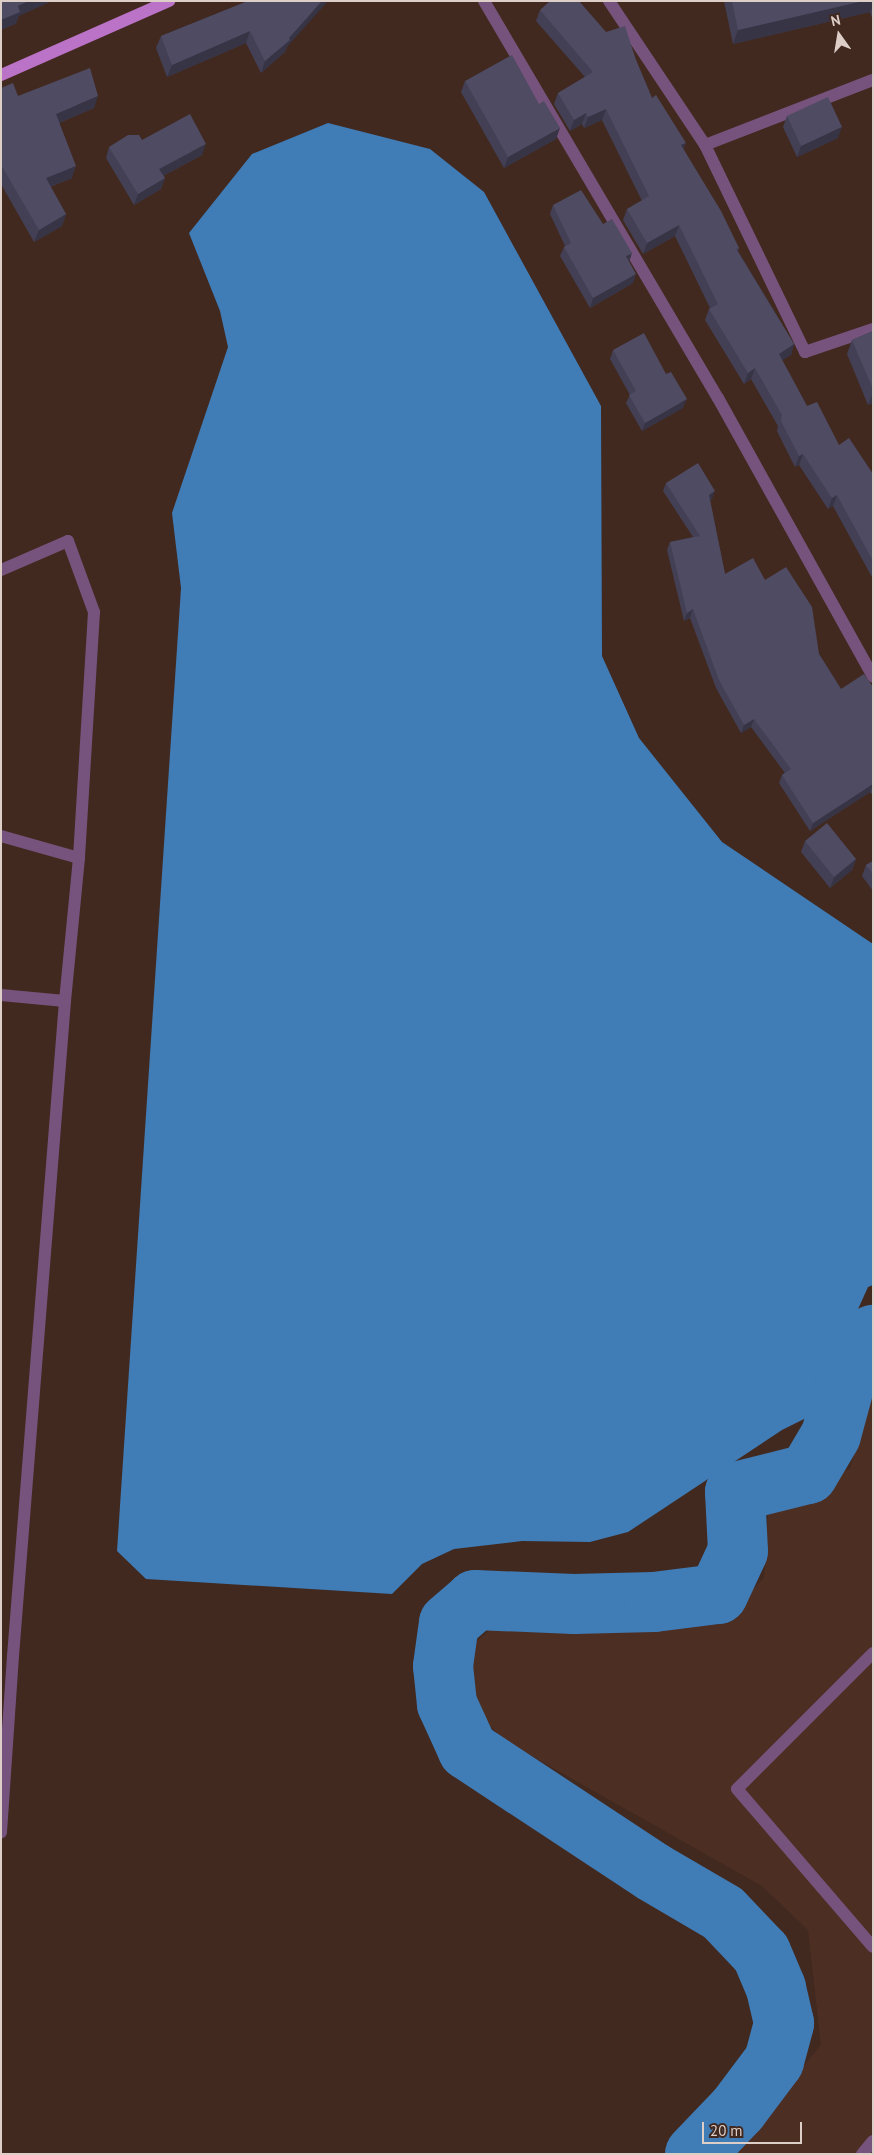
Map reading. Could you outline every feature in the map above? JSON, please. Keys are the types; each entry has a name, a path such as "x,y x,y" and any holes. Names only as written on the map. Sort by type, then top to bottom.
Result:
{"main road":[{"path":"1,75 169,1"}],"street":[{"path":"484,1 718,398 873,677"},
{"path":"609,1 706,145 806,352 873,329"},
{"path":"706,145 873,80"},
{"path":"1,570 68,542 94,612 79,858 7,1655 1,1833"},
{"path":"1,836 79,858"},
{"path":"1,995 65,1001"},
{"path":"873,1653 737,1789 873,1947"},
{"path":"862,2154 873,2141"}],"shaded area":[{"path":"873,1386 873,2154 731,2154 821,2045 808,1930 762,1886 507,1742 477,1714 469,1647 502,1620 717,1625 764,1578 769,1497 850,1469"}],"water":[{"path":"328,123 430,149 484,192 601,406 602,656 639,738 722,842 873,944 873,1285 868,1287 810,1416 782,1430 628,1532 590,1542 522,1541 454,1549 422,1564 392,1594 146,1579 117,1551 181,588 172,513 228,347 220,311 189,233 252,154"}],"building":[{"path":"1,1 29,1 18,6 20,12 1,20"},
{"path":"248,1 322,1 289,38 290,40 265,61 250,31 172,65 161,36"},
{"path":"550,1 579,1 606,32 625,26 636,60 652,98 656,95 686,143 681,145 721,211 739,248 736,249 794,344 779,354 807,406 817,402 839,445 849,438 873,474 873,561 837,495 832,498 803,454 799,456 781,421 782,415 755,368 748,373 709,309 718,304 679,225 647,243 627,209 649,196 606,109 588,117 586,113 574,120 558,93 593,72 540,10"},
{"path":"732,1 863,1 738,30"},
{"path":"512,55 539,104 544,101 560,128 508,157 465,81"},
{"path":"90,68 98,96 56,114 76,166 46,178 66,214 39,230 3,168 1,168 1,88 13,83 18,96"},
{"path":"828,97 842,127 801,146 787,116"},
{"path":"190,114 206,144 159,169 165,178 138,194 109,147 128,135 139,135 142,140"},
{"path":"581,190 603,224 612,219 632,253 626,256 636,274 593,298 564,247 571,243 553,205"},
{"path":"873,331 873,389 852,340"},
{"path":"644,333 666,374 671,372 687,399 645,423 629,395 636,391 613,350"},
{"path":"698,463 715,491 709,495 725,574 753,558 765,580 786,567 812,607 819,654 841,689 864,674 873,687 873,784 813,823 782,775 791,769 754,719 744,725 719,680 693,609 687,613 670,542 700,536 666,483"},
{"path":"827,823 856,859 834,877 805,841"},
{"path":"873,861 873,874 866,865"}],"waterway":[{"path":"695,2154 738,2109 774,2061 784,2023 776,1988 761,1953 723,1913 653,1872 468,1750 447,1704 443,1666 449,1623 475,1600 574,1604 654,1602 718,1594 738,1551 735,1492 808,1474 831,1435 845,1383 873,1335"}]}
